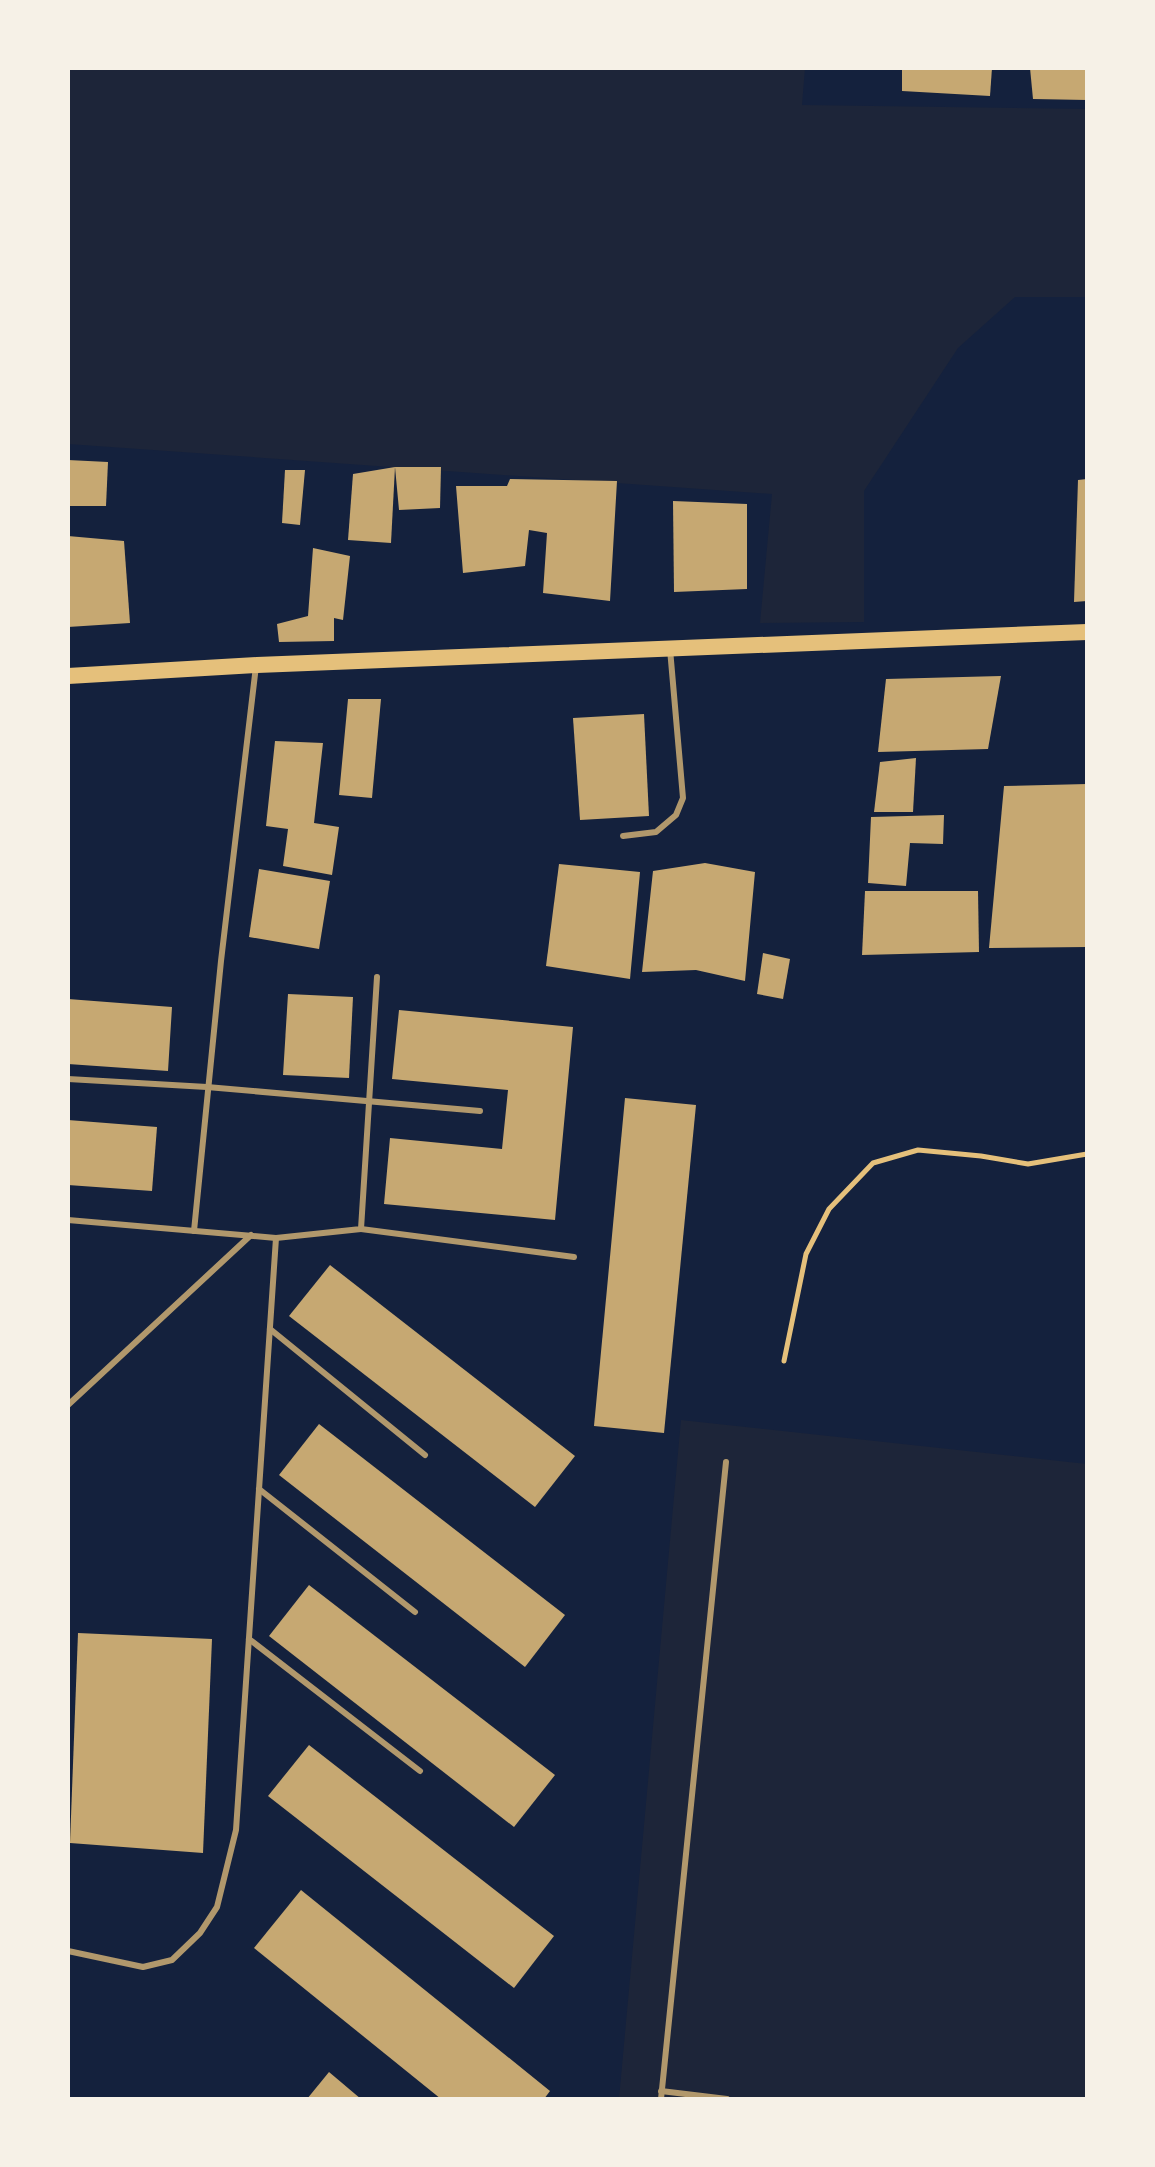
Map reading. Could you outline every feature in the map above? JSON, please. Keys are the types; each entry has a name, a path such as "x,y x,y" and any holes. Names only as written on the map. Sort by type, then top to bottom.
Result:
{"main road":[{"path":"68,676 257,665 1087,632"}],"lane":[{"path":"623,836 656,832 676,815 683,798 670,649"},
{"path":"194,1231 207,1087 257,665"},
{"path":"361,1229 377,977"},
{"path":"68,1079 207,1087 480,1111"},
{"path":"68,1220 276,1238 361,1229 574,1257"},
{"path":"68,1405 251,1235"},
{"path":"68,1951 143,1967 172,1960 200,1933 217,1907 236,1830 276,1238"},
{"path":"269,1328 425,1455"},
{"path":"726,1462 661,2095 727,2099"},
{"path":"259,1489 415,1612"},
{"path":"249,1639 420,1771"}],"path":[{"path":"784,1361 806,1254 829,1209 873,1163 918,1150 1028,1164 1087,1154"}],"shaded area":[{"path":"68,68 805,68 802,105 1087,109 1087,297 1015,297 958,348 864,491 864,622 760,623 772,494 68,444"},
{"path":"681,1420 1087,1464 1087,2099 619,2099"}],"building":[{"path":"902,68 992,68 990,96 902,91"},
{"path":"1030,68 1087,68 1087,100 1033,99"},
{"path":"68,460 108,462 106,506 68,506"},
{"path":"395,467 441,467 440,508 399,510"},
{"path":"395,467 391,543 348,540 353,474"},
{"path":"285,470 305,470 300,525 282,523"},
{"path":"510,479 617,481 610,601 543,593 547,533 529,530 525,566 463,573 456,486 507,486"},
{"path":"1087,479 1087,601 1074,602 1078,480"},
{"path":"673,501 747,504 747,589 674,592"},
{"path":"68,536 124,541 130,623 68,627"},
{"path":"313,548 350,556 343,620 334,618 334,641 279,642 277,624 308,616"},
{"path":"1001,676 988,749 878,752 886,679"},
{"path":"348,699 381,699 372,798 339,795"},
{"path":"644,714 649,816 580,820 573,718"},
{"path":"275,741 323,743 314,823 339,827 332,875 283,866 288,829 266,826"},
{"path":"916,758 913,812 874,812 880,762"},
{"path":"1087,784 1087,947 989,948 1004,786"},
{"path":"944,815 943,844 910,843 906,886 868,883 871,817"},
{"path":"705,863 755,872 745,981 696,970 642,972 653,871"},
{"path":"559,864 640,872 630,979 546,966"},
{"path":"259,869 330,881 319,949 249,937"},
{"path":"865,891 978,891 979,952 862,955"},
{"path":"763,953 790,959 783,999 757,994"},
{"path":"288,994 353,997 349,1078 283,1075"},
{"path":"68,999 172,1007 168,1071 68,1064"},
{"path":"399,1010 573,1027 555,1220 384,1204 390,1138 502,1149 508,1090 392,1079"},
{"path":"625,1098 696,1105 664,1433 594,1426"},
{"path":"68,1120 157,1127 152,1191 68,1185"},
{"path":"330,1265 575,1456 535,1507 289,1316"},
{"path":"319,1424 565,1615 525,1667 279,1475"},
{"path":"309,1585 555,1775 514,1827 269,1636"},
{"path":"78,1633 212,1639 203,1853 70,1843"},
{"path":"309,1745 554,1936 514,1988 268,1796"},
{"path":"301,1890 550,2091 544,2099 441,2099 254,1948"},
{"path":"329,2072 361,2099 307,2099"}]}
